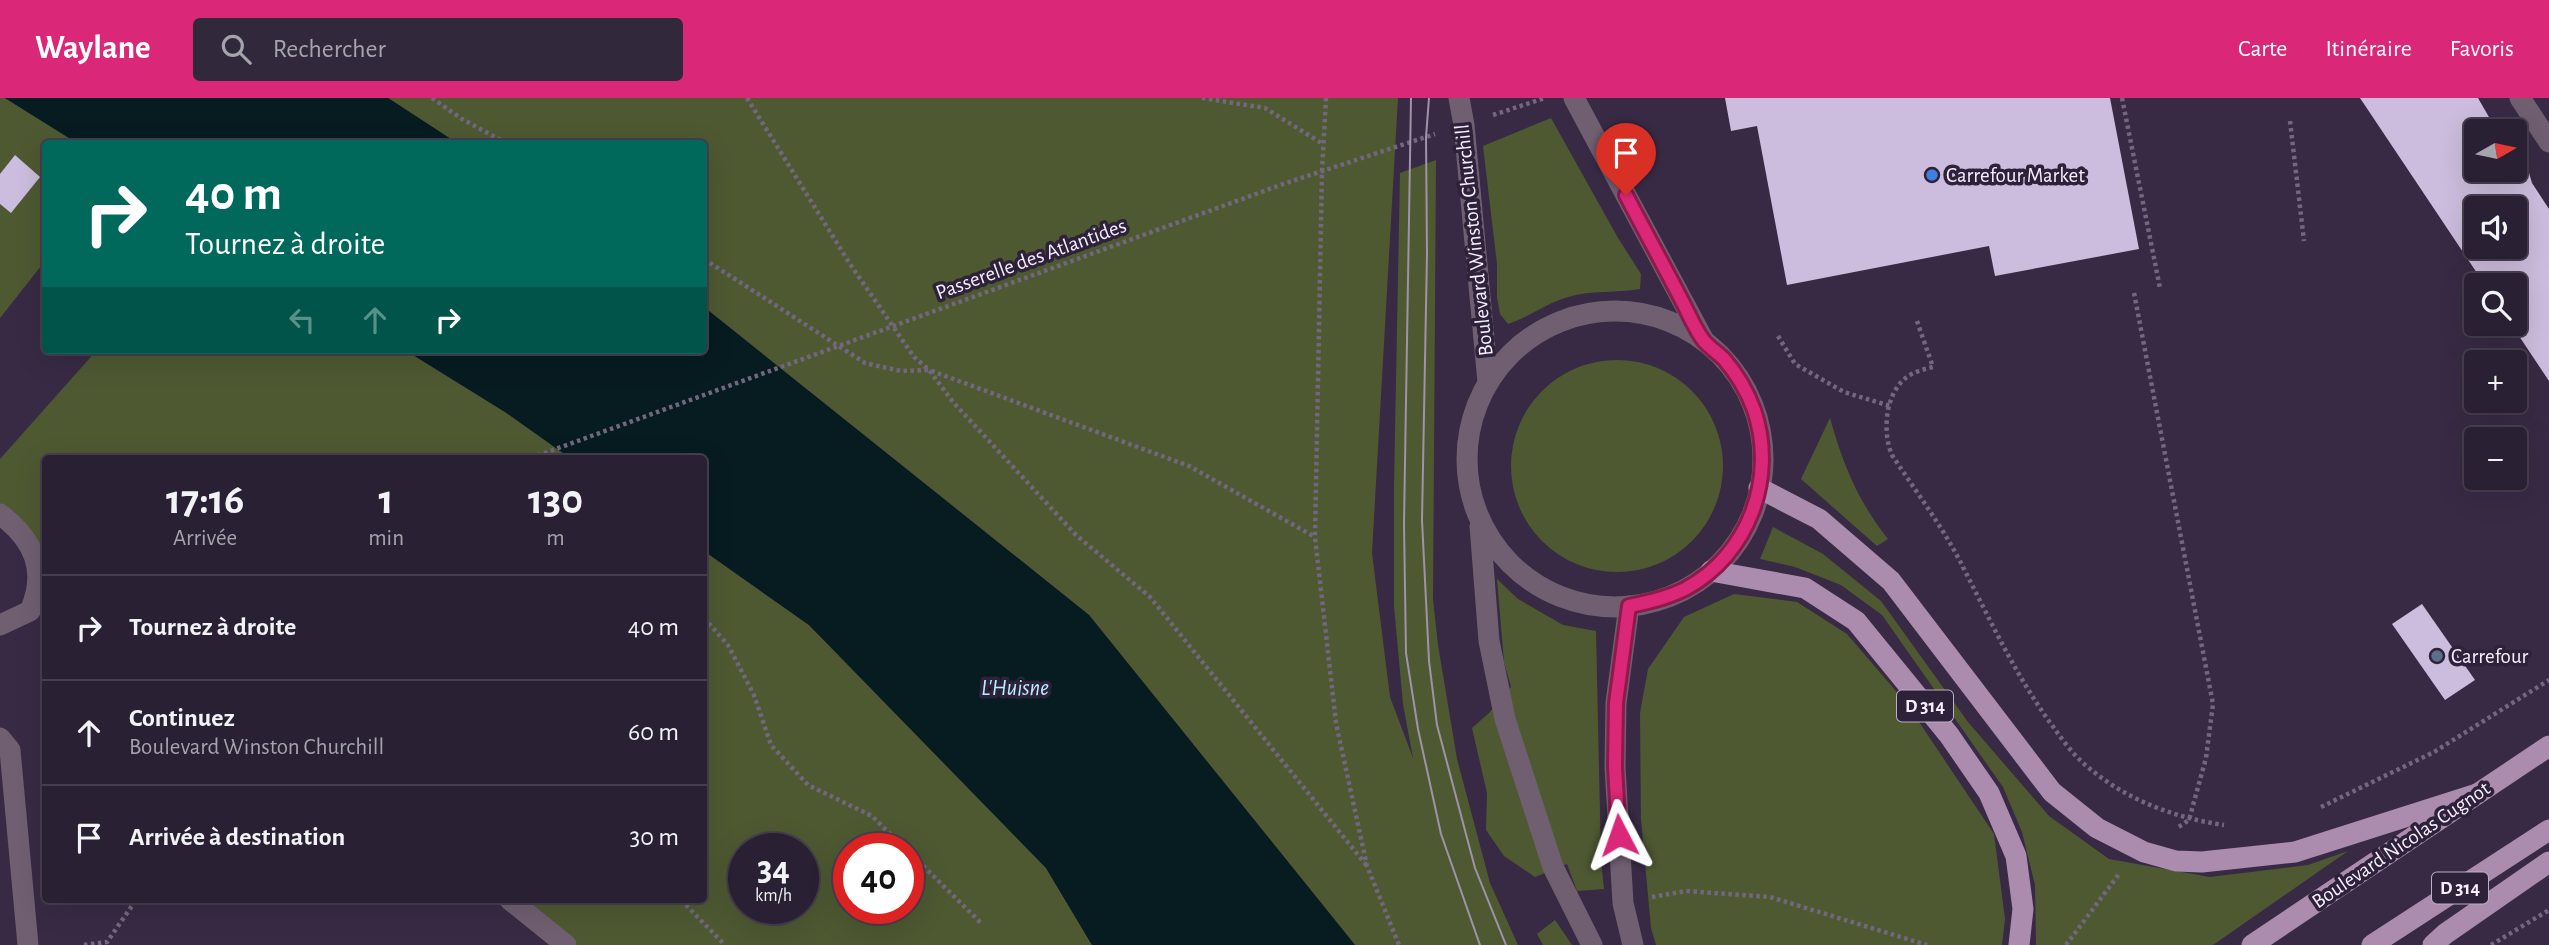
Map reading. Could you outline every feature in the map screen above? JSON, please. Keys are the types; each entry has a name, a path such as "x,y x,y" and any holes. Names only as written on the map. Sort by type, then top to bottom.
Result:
{"main road":[{"path":"1760,482 1819,519 1891,581 2053,792 2097,828 2144,852 2176,861 2202,862 2295,852 2477,794"},
{"name":"D 314","path":"1711,571 1805,588 1856,621 1949,735 1989,793 2015,856 2023,909 2019,945"},
{"name":"Boulevard Nicolas Cugnot","path":"2252,945 2549,746"},
{"name":"D 314","path":"2372,945 2549,830"},
{"name":"D 314","path":"2433,945 2549,862"}],"street":[{"name":"Boulevard Winston Churchill","path":"1459,98 1464,125 1488,382"},
{"path":"1574,98 1704,341"},
{"path":"2520,98 2549,142"},
{"path":"1589,313 1643,313 1681,327 1704,341 1733,371 1753,407 1761,435 1760,482 1743,534 1711,571 1672,595 1629,606 1602,606 1577,602 1540,586 1508,561 1492,541 1479,517 1471,491 1468,450 1475,411 1488,382 1508,357 1528,339 1551,325 1589,313"},
{"path":"0,514 24,537 40,559 38,588 30,611 0,625"},
{"path":"1479,517 1489,641 1505,719 1553,867 1592,945"},
{"path":"1629,606 1616,703 1615,767 1623,903 1633,945"},
{"path":"0,738 10,750 28,945"},
{"path":"514,903 566,945"}],"path":[{"path":"432,98 461,119 500,140"},
{"path":"747,98 850,264 914,357 929,370 953,402 1076,534 1150,597 1367,866"},
{"path":"1202,98 1265,108 1324,145"},
{"path":"1326,98 1322,171 1315,537 1336,723 1367,866 1399,945"},
{"name":"Passerelle des Atlantides","path":"539,455 1286,183 1546,98"},
{"path":"2122,98 2160,288"},
{"path":"2290,121 2304,241"},
{"path":"707,260 865,363 901,371 929,370 1189,466 1315,537"},
{"path":"2134,293 2213,704 2206,758 2189,820 2171,833"},
{"path":"1917,321 1933,367 1905,378 1895,392 1886,426 1887,444 1942,529 1990,622 2044,714 2087,767 2109,783 2169,813 2189,820 2231,826"},
{"path":"1778,336 1795,364 1844,392 1890,406"},
{"path":"707,621 728,645 754,695 771,745 808,785 873,816 890,833"},
{"path":"2314,810 2434,752 2549,680"},
{"path":"924,867 982,924"},
{"path":"2066,945 2119,874"},
{"path":"1623,903 1686,891 1770,897 1927,945"},
{"path":"83,945 107,942 134,903"},
{"path":"684,903 725,945"},
{"path":"2491,945 2549,910"}],"green space":[{"path":"0,98 5,98 72,140 42,140 42,265 0,318"},
{"path":"388,98 1398,98 1372,553 1390,697 1413,758 1403,704 1394,606 1400,173 1436,160 1433,599 1457,759 1490,883 1518,945 1355,945 1089,615 707,309 707,140 452,140"},
{"path":"1551,118 1641,274 1640,289 1568,297 1508,324 1500,314 1497,297 1497,264 1483,146"},
{"path":"93,354 411,354 505,412 566,455 42,455 42,559 0,514 0,459"},
{"path":"1617,360 1658,368 1692,391 1715,425 1723,466 1715,507 1692,541 1658,564 1617,572 1576,564 1542,541 1519,507 1511,466 1519,425 1542,391 1576,368"},
{"path":"1830,418 1853,482 1868,511 1888,539 1877,546 1801,479"},
{"path":"1773,527 1823,554 1881,601 1968,722 2049,816 2109,859 2210,877 2308,865 2348,851 2213,945 2036,945 2035,885 2022,832 2003,787 1882,615 1841,585 1795,567 1760,559"},
{"path":"707,553 809,625 1046,868 1092,945 566,945 514,903 707,903"},
{"path":"1497,579 1518,599 1563,625 1596,631 1604,889 1577,891 1567,864 1535,877 1504,856 1486,830 1487,793 1472,728 1511,687 1504,662"},
{"path":"1734,594 1797,602 1847,634 1907,704 1994,834 2005,919 2002,945 1656,945 1651,928 1641,819 1640,713 1648,669 1684,617"},
{"path":"1555,920 1572,945 1543,945 1537,934"}],"water":[{"path":"5,98 388,98 452,140 72,140"},
{"name":"L'Huisne","path":"707,309 1089,615 1355,945 1092,945 1046,868 809,625 707,553 707,455 566,455 505,412 411,354 707,354"}],"building":[{"name":"Carrefour Market","path":"1725,98 2110,98 2139,249 1995,276 1989,246 1787,285 1757,126 1731,131"},
{"path":"2360,98 2478,98 2490,119 2464,119 2464,182 2527,182 2527,166 2532,183 2549,209 2549,381 2519,336 2527,336 2527,273 2477,273 2468,259 2527,259 2527,196 2464,196 2464,254"},
{"path":"15,155 40,177 11,213 0,204 0,174"},
{"name":"Carrefour","path":"2422,604 2475,680 2445,700 2392,624"}],"tram line":[{"path":"1411,98 1404,524 1406,653 1418,729 1441,834 1480,945"},
{"path":"1429,98 1426,137 1427,254 1422,520 1429,661 1437,725 1475,868 1506,945"}],"place":[{"name":"Carrefour Market","path":"1932,175"},
{"name":"Carrefour","path":"2437,656"}],"route":[{"path":"1619,835 1615,767 1616,703 1629,606 1657,601 1685,589 1723,560 1743,534 1762,476 1761,435 1753,407 1741,382 1715,350 1704,341 1626,195"}]}
